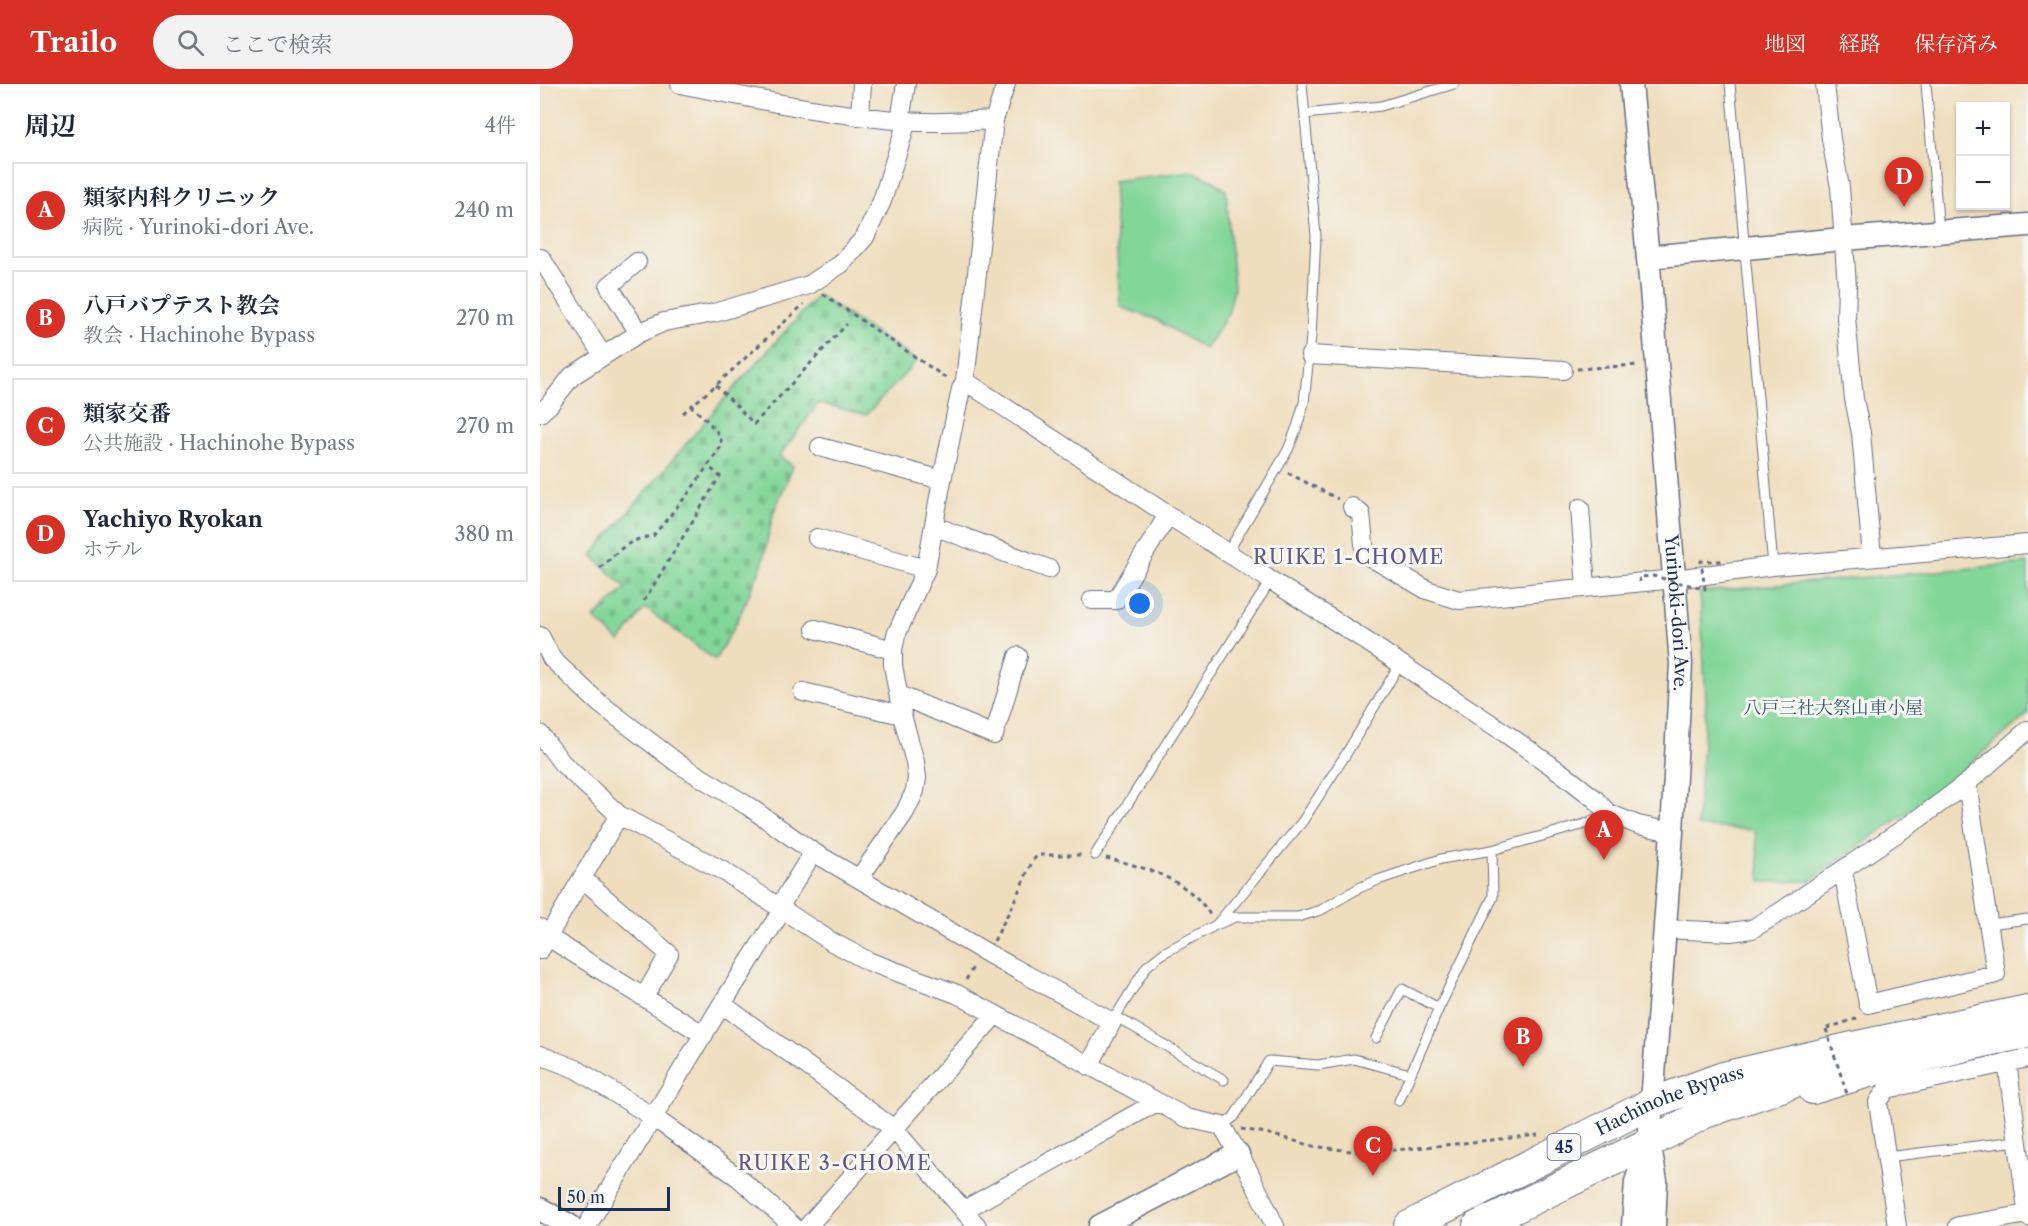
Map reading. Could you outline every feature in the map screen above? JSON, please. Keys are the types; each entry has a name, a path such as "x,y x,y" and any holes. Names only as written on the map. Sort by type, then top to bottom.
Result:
{"highway":[{"path":"1723,1077 1888,1021 2028,989"},
{"name":"Hachinohe Bypass","path":"1409,1226 1652,1103 1723,1077 2028,1010"},
{"name":"Hachinohe Bypass","path":"1478,1226 1649,1143 1705,1113 1949,1027"},
{"path":"1649,1143 1892,1065 2028,1033"}],"street":[{"path":"680,84 815,110 903,121 945,123 994,120"},
{"path":"860,116 862,84"},
{"path":"540,414 572,376 639,333 664,322 714,313 814,288 841,264 865,237 882,201 903,121 906,84"},
{"path":"860,878 893,830 915,791 917,778 915,762 902,715 893,666 893,650 896,635 926,569 942,480 963,385 994,120 1006,84"},
{"name":"Yurinoki-dori Ave.","path":"1631,84 1648,257 1681,664 1672,832 1663,929 1649,1143"},
{"path":"1825,84 1831,139 1840,188 1854,399 1861,433 1872,557"},
{"path":"1648,257 2028,225"},
{"path":"541,258 603,356"},
{"path":"637,262 609,286 639,333"},
{"path":"1310,355 1563,370"},
{"path":"963,385 1228,552 1505,733 1563,774 1595,799 1608,813 1638,825 1672,832"},
{"path":"820,447 942,480"},
{"path":"1352,507 1361,514 1365,554 1427,590 1459,600 1675,579 1773,566 2028,544"},
{"path":"1580,508 1586,587"},
{"path":"1092,600 1116,600 1168,515"},
{"path":"934,526 1049,569"},
{"path":"817,538 926,569"},
{"path":"815,629 893,650"},
{"path":"540,636 552,659 599,703 679,764 748,806 813,852 985,952 1114,1019 1089,1066"},
{"path":"899,695 993,735 1018,656"},
{"path":"803,692 902,715"},
{"path":"1663,929 1731,932 1752,929 1843,871 1967,783 2028,730"},
{"path":"540,734 562,763 619,815 726,872 832,942 870,962 957,994 994,1016 1187,1118 1222,1126 1248,1170 1275,1226"},
{"path":"1843,871 1868,1005 1996,974 1967,783"},
{"path":"619,815 543,939 644,997 704,1035"},
{"path":"587,1226 813,852"},
{"path":"582,878 669,954 644,997"},
{"path":"722,1004 894,1129 977,1226"},
{"path":"808,1226 994,1016"},
{"path":"540,1055 576,1069 653,1117 739,1178 793,1226"},
{"path":"1897,1226 1878,1102 1887,1089 2028,1058"},
{"path":"1958,1226 2028,1215 2020,1133 2007,1062"},
{"path":"964,1210 1156,1102"},
{"path":"1633,1226 1636,1182 1649,1143"},
{"path":"1649,1143 1656,1181 1654,1226"},
{"path":"1100,1226 1238,1154"},
{"path":"540,1209 570,1226"}],"lane":[{"path":"1228,552 1278,468 1297,427 1304,403 1310,355 1316,236 1302,84"},
{"path":"1305,114 1381,106 1419,89 1454,84"},
{"path":"1730,84 1773,566"},
{"path":"1926,84 1939,232"},
{"path":"1095,855 1271,580"},
{"path":"1216,925 1302,822 1400,664"},
{"path":"1224,1080 1114,1019 1147,966 1165,952 1235,917 1298,917 1321,910 1378,880 1441,859 1492,850 1585,824 1608,813"},
{"path":"1399,1101 1439,1008 1493,897 1492,850"},
{"path":"1989,924 2028,919"},
{"path":"1376,1038 1402,989 1439,1008"},
{"path":"1222,1126 1234,1117 1269,1061 1318,1065 1354,1059 1410,1074"},
{"path":"1887,1157 2020,1133"}],"path":[{"path":"683,413 716,385 814,288 963,385"},
{"path":"716,385 754,424 848,324"},
{"path":"1563,370 1638,365"},
{"path":"600,568 635,539 653,536 722,445 722,440 691,406"},
{"path":"644,601 720,476 708,466"},
{"path":"1278,468 1352,507"},
{"path":"1640,582 1639,577 1653,576 1705,588 1701,561 1726,561"},
{"path":"957,994 1012,906 1038,855 1095,855 1132,864 1166,877 1203,903 1216,925"},
{"path":"1826,1029 1846,1094"},
{"path":"1222,1126 1266,1133 1314,1146 1358,1152 1538,1135"}],"green space":[{"path":"1191,171 1212,180 1226,190 1234,289 1228,314 1205,349 1155,319 1120,307 1113,181"},
{"path":"818,295 917,361 866,415 819,403 779,456 793,466 773,514 762,565 735,626 715,660 645,608 620,642 594,618 626,588 592,555 726,397"},
{"name":"八戸三社大祭山車小屋","path":"2028,563 2028,714 1934,794 1809,881 1761,882 1755,830 1697,826 1706,701 1700,592"}],"place":[{"name":"Yachiyo Ryokan","path":"1904,207"},
{"name":"類家内科クリニック","path":"1604,860"},
{"name":"八戸バプテスト教会","path":"1523,1067"},
{"name":"類家交番","path":"1373,1176"}],"district":[{"name":"RUIKE 1-CHOME","path":"1349,557"},
{"name":"RUIKE 3-CHOME","path":"835,1163"}]}
